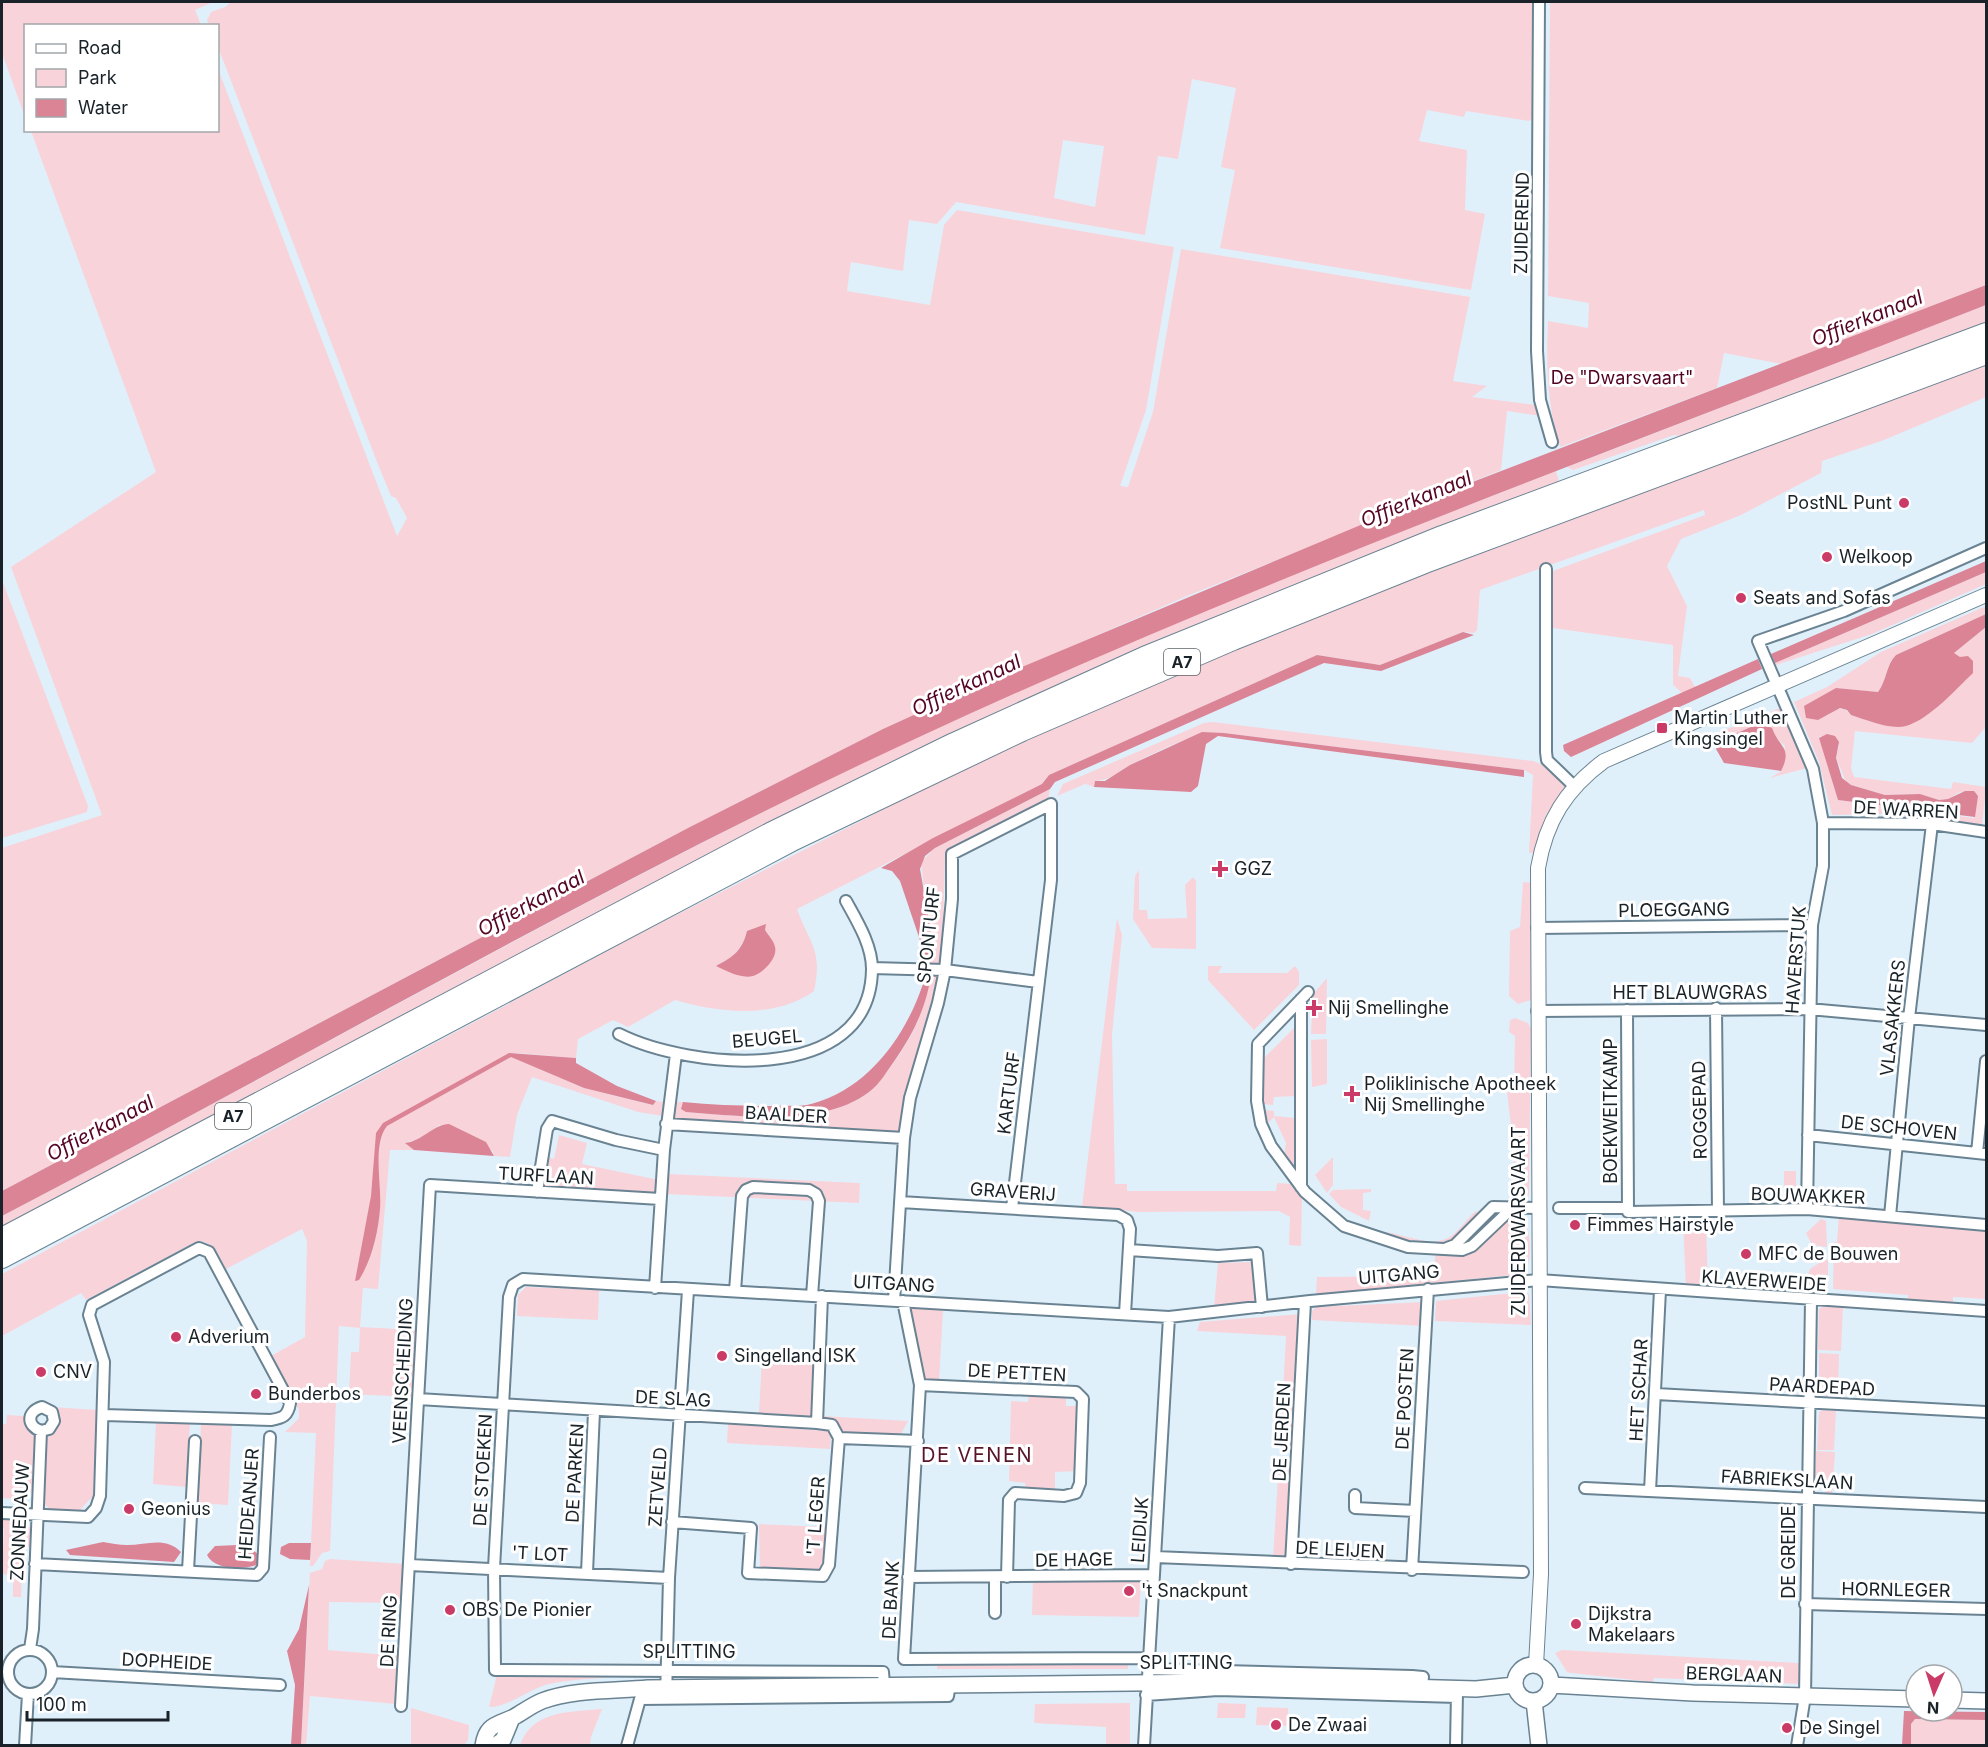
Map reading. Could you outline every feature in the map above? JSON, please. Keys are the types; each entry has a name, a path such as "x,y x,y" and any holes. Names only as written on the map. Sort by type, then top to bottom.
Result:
{"highway":[{"name":"A7","path":"2,1238 770,833 975,734 1144,657 1432,541 1986,333"},
{"name":"A7","path":"2,1258 794,840 1022,731 1233,640 1425,562 1986,354"}],"main road":[{"path":"1536,1665 1547,1672 1551,1685 1545,1696 1534,1701 1521,1697 1515,1685 1518,1672 1523,1668 1536,1665"},
{"name":"SPLITTING","path":"483,1746 486,1733 493,1724 556,1698 666,1686 883,1678 950,1684 1147,1676 1422,1681 1457,1693 1515,1685"},
{"name":"BERGLAAN","path":"1551,1685 1682,1693 1904,1699"},
{"path":"1964,1700 1986,1701"},
{"path":"1534,1701 1539,1746"},
{"path":"494,1746 503,1740 512,1718"}],"street":[{"name":"ZUIDEREND","path":"1539,2 1538,351 1540,400 1551,437"},
{"path":"1986,548 1844,612 1758,641 1778,686 1986,595"},
{"path":"1546,569 1546,753 1547,760 1574,786"},
{"name":"ZUIDERDWARSVAART","path":"1536,1665 1541,1574 1537,928 1538,868 1543,842 1559,805 1574,786 1604,761 1778,686"},
{"name":"HAVERSTUK","path":"1778,686 1813,769 1823,823 1823,866 1812,925 1807,1209"},
{"name":"SPONTURF","path":"900,1202 904,1138 910,1098 938,1003 945,970 952,899 951,860 955,851 1051,804 1051,880"},
{"name":"DE WARREN","path":"1823,823 1932,824 1986,829"},
{"name":"VLASAKKERS","path":"1890,1216 1909,1018 1932,824"},
{"name":"KARTURF","path":"1012,1208 1051,880"},
{"name":"BEUGEL","path":"619,1034 645,1047 676,1054 728,1060 783,1058 812,1052 832,1042 848,1028 861,1010 872,968 864,935 846,901"},
{"name":"PLOEGGANG","path":"1537,928 1812,925"},
{"path":"872,968 945,970 1038,982"},
{"path":"1301,1187 1304,996 1258,1044 1257,1101 1261,1124 1271,1146 1301,1187 1331,1217 1353,1230 1408,1247 1463,1250 1472,1246 1501,1212 1512,1208 1539,1208"},
{"name":"ROGGEPAD","path":"1716,1008 1718,1211"},
{"name":"HET BLAUWGRAS","path":"1537,1011 1809,1009 1986,1025"},
{"name":"BOEKWEITKAMP","path":"1627,1010 1628,1210"},
{"path":"655,1288 666,1124 676,1054"},
{"path":"1982,1153 1986,1061"},
{"path":"537,1192 547,1129 552,1121 616,1140 664,1150"},
{"name":"BAALDER","path":"666,1124 904,1138"},
{"name":"DE SCHOVEN","path":"1808,1135 1982,1153"},
{"name":"TURFLAAN","path":"430,1185 660,1199"},
{"name":"VEENSCHEIDING","path":"410,1562 430,1185"},
{"path":"735,1291 742,1196 746,1190 753,1187 808,1190 816,1194 819,1201 817,1423 832,1425 839,1438 918,1441"},
{"path":"898,1301 900,1202"},
{"name":"GRAVERIJ","path":"900,1202 1118,1215 1127,1220 1130,1229 1125,1314"},
{"path":"1446,1248 1455,1245 1493,1208 1501,1212"},
{"name":"BOUWAKKER","path":"1559,1208 1718,1211 1807,1209 1986,1225"},
{"path":"2,1513 87,1517 96,1508 100,1496 104,1362 88,1315 92,1305 199,1248 209,1252 290,1403 289,1411 283,1418 271,1420 104,1415"},
{"path":"1129,1250 1218,1256 1257,1253 1262,1307"},
{"name":"UITGANG","path":"523,1279 1169,1317 1428,1289 1539,1280"},
{"name":"DE STOEKEN","path":"495,1670 494,1568 509,1298 513,1285 523,1279"},
{"name":"KLAVERWEIDE","path":"1539,1280 1986,1311"},
{"name":"DE POSTEN","path":"1412,1570 1428,1289"},
{"name":"ZETVELD","path":"666,1686 672,1522 688,1290"},
{"name":"HET SCHAR","path":"1650,1491 1660,1290"},
{"name":"DE GREIDE","path":"1805,1696 1806,1497 1811,1402 1811,1300"},
{"name":"DE BANK","path":"898,1301 920,1385 904,1659 1147,1676"},
{"name":"DE JERDEN","path":"1291,1564 1305,1302"},
{"name":"LEIDIJK","path":"1144,1746 1169,1317"},
{"name":"DE PETTEN","path":"920,1385 1076,1392 1083,1399 1080,1483 1076,1493 1015,1493 1008,1500 1001,1577"},
{"name":"PAARDEPAD","path":"1656,1394 1986,1412"},
{"name":"DE SLAG","path":"418,1399 817,1423"},
{"name":"DE PARKEN","path":"587,1573 594,1411"},
{"name":"ZONNEDAUW","path":"30,1649 33,1629 41,1431"},
{"name":"HEIDEANJER","path":"34,1564 257,1575 263,1568 270,1437"},
{"name":"'T LEGER","path":"672,1522 751,1528 748,1573 822,1576 829,1565 839,1438"},
{"path":"188,1571 195,1441"},
{"name":"FABRIEKSLAAN","path":"1585,1488 1986,1507"},
{"path":"1355,1495 1355,1508 1415,1511"},
{"name":"DE LEIJEN","path":"1155,1557 1412,1570 1418,1568 1523,1572"},
{"name":"'T LOT","path":"410,1562 669,1578"},
{"name":"DE RING","path":"401,1706 410,1562"},
{"name":"DE HAGE","path":"908,1577 1154,1575"},
{"path":"995,1613 1001,1577"},
{"name":"HORNLEGER","path":"1805,1604 1986,1609"},
{"path":"30,1649 44,1654 52,1672 48,1685 41,1692 28,1694 16,1690 4,1672 10,1660 18,1652 30,1649"},
{"name":"SPLITTING","path":"495,1670 666,1686 948,1696 950,1684"},
{"name":"DOPHEIDE","path":"52,1672 280,1685"},
{"name":"SPLITTING","path":"1147,1676 1218,1690 1457,1693"},
{"name":"SPLITTING","path":"627,1746 640,1699 666,1686"},
{"path":"1456,1746 1457,1693"},
{"path":"25,1746 28,1694"},
{"path":"1797,1746 1805,1696"}],"green space":[{"path":"2,2 213,2 195,10 201,24 24,24 24,114 2,53"},
{"path":"231,2 1532,2 1533,118 1529,121 1466,111 1464,117 1427,110 1419,141 1467,150 1465,210 1485,214 1471,290 1220,248 1235,170 1221,167 1236,88 1192,79 1178,159 1158,156 1145,235 956,202 937,224 909,220 903,271 851,262 847,291 930,305 944,225 957,210 1174,247 1146,410 1120,486 1128,487 1153,412 1181,249 1470,297 1453,381 1487,386 1472,397 1537,405 1541,416 1507,411 1501,470 1187,596 883,729 667,839 2,1191 2,848 102,815 11,567 156,472 31,132 219,132 219,72 397,536 407,518 396,498 391,496 377,462 219,50 219,24 209,24 207,20 211,12","holes":["1063,140 1104,146 1095,207 1054,198"]},
{"name":"De \"Dwarsvaart\"","path":"1550,2 1986,2 1986,285 1781,364 1724,353 1717,388 1560,447 1548,385 1548,321 1588,328 1589,303 1548,296"},
{"path":"1986,305 1986,325 1683,440 1681,436 1674,435 1573,470 1567,467"},
{"path":"1986,364 1986,397 1884,440 1822,461 1821,473 1741,515 1681,539 1667,566 1687,606 1678,676 1690,678 1695,687 1682,693 1673,685 1673,645 1553,628 1553,571 1705,515 1704,510 1480,590 1477,630 1474,633 1463,632 1380,665 1317,655 1049,775 1042,784 797,909 814,948 817,966 814,991 799,1000 765,1010 746,1011 710,1008 675,1000 628,1027 613,1020 578,1039 576,1058 516,1053 512,1057 584,1088 652,1105 656,1101 665,1102 663,1116 638,1112 532,1077 517,1115 510,1157 494,1156 493,1151 439,1125 424,1137 406,1143 414,1150 390,1150 378,1289 363,1288 360,1327 416,1330 412,1397 349,1394 351,1352 359,1352 360,1328 339,1326 330,1551 322,1553 313,1566 310,1566 316,1433 285,1432 299,1418 299,1410 271,1356 305,1337 307,1241 302,1229 226,1269 212,1246 203,1241 197,1241 86,1300 81,1293 2,1336 2,1274 643,932 959,771 1213,657 1405,579","holes":["747,931 745,976 717,966 736,952 743,943"]},
{"path":"1556,471 1560,485 1314,577 1204,625 2,1228 2,1216 633,878 846,771 1109,651 1376,541"},
{"path":"1986,572 1986,584 1872,634 1776,665 1775,663"},
{"path":"2,580 88,806 87,812 2,838"},
{"path":"1986,606 1986,614 1896,655 1890,663 1878,692 1836,688 1827,716 1833,711 1842,709 1851,715 1891,726 1960,657 1954,653 1986,627 1986,727 1972,743 1855,731 1851,768 1854,777 1951,789 1953,782 1986,787 1982,827 1883,814 1832,815 1819,762 1794,702 1827,687 1881,652","holes":["1819,736 1839,745 1836,758 1847,784 1885,795 1920,794 1939,800 1969,791 1974,818 1838,800"]},
{"path":"1780,708 1807,768 1770,778 1781,771 1785,746 1760,723 1721,740 1717,733"},
{"path":"1213,722 1533,761 1545,766 1566,788 1546,815 1535,853 1529,853 1533,775 1524,770 1224,733 1200,735 1177,743 1110,777 1095,781 1094,787 1085,784 1057,796 1063,784 1204,723"},
{"path":"1050,789 1048,801 949,849 945,862 942,963 909,1081 902,1130 897,1133 675,1122 670,1118 673,1101 683,1102 686,1112 782,1116 831,1110 853,1102 870,1091 905,1046 918,1020 923,1003 927,955 932,954 921,862 935,848"},
{"path":"1139,870 1139,910 1147,910 1148,919 1187,918 1185,885 1193,877 1196,881 1196,949 1152,948 1133,919 1135,876"},
{"path":"1523,882 1533,883 1531,1000 1518,1004 1509,996 1510,931 1520,927"},
{"path":"1117,918 1122,935 1112,1035 1115,1184 1127,1184 1127,1191 1276,1191 1277,1183 1292,1184 1302,1194 1301,1246 1289,1245 1290,1217 1279,1211 1140,1212 1082,1207"},
{"path":"1208,966 1222,966 1218,973 1287,973 1295,966 1299,972 1299,985 1254,1030 1208,980"},
{"path":"1327,978 1326,1034 1311,1034 1313,994"},
{"path":"1515,1018 1528,1023 1531,1029 1529,1195 1526,1199 1513,1199 1514,1152 1507,1092 1514,1092 1515,1036 1509,1032 1510,1020"},
{"path":"1295,1027 1296,1096 1274,1097 1273,1105 1264,1104 1263,1059"},
{"path":"1327,1039 1327,1084 1312,1087 1311,1040"},
{"path":"1265,1110 1274,1111 1274,1116 1296,1118 1297,1172 1284,1155 1286,1143 1274,1117 1268,1123"},
{"path":"559,1135 587,1143 582,1164 659,1180 658,1195 542,1189 547,1157 554,1159"},
{"path":"1333,1157 1333,1185 1327,1193 1315,1175"},
{"path":"1784,1171 1796,1171 1796,1188 1802,1189 1801,1203 1784,1204"},
{"path":"669,1174 860,1183 859,1203 666,1194"},
{"path":"1371,1189 1371,1192 1363,1193 1363,1210 1371,1211 1369,1221 1341,1207 1329,1194 1333,1190"},
{"path":"1476,1211 1479,1214 1448,1242 1432,1241 1448,1238"},
{"path":"1839,1215 1986,1229 1986,1299 1953,1297 1953,1305 1908,1302 1908,1295 1833,1289 1834,1242 1837,1242"},
{"path":"1507,1219 1525,1222 1527,1227 1530,1241 1529,1257 1526,1270 1522,1274 1316,1295 1317,1277 1435,1276 1435,1253 1473,1253"},
{"path":"1683,1219 1692,1219 1692,1223 1706,1223 1708,1291 1686,1290"},
{"path":"1821,1219 1826,1221 1827,1247 1812,1245 1806,1233"},
{"path":"1382,1232 1423,1240 1431,1241 1405,1240"},
{"path":"1825,1259 1828,1260 1828,1289 1804,1287 1810,1269"},
{"path":"1253,1262 1256,1303 1214,1308 1218,1263"},
{"path":"526,1287 599,1290 598,1320 517,1316 518,1295"},
{"path":"1522,1292 1529,1294 1531,1325 1435,1321 1436,1301"},
{"path":"1424,1302 1423,1326 1312,1320 1312,1311 1316,1307"},
{"path":"1824,1306 1843,1307 1841,1351 1818,1350 1819,1309"},
{"path":"908,1308 943,1310 939,1382 924,1382"},
{"path":"1302,1314 1294,1452 1280,1451 1286,1336 1197,1331 1200,1322"},
{"path":"1819,1353 1839,1354 1838,1397 1819,1395"},
{"path":"762,1358 816,1361 813,1416 759,1413"},
{"path":"1029,1395 1066,1397 1066,1406 1080,1406 1078,1471 1055,1472 1055,1490 1026,1490 1025,1483 1009,1481 1011,1401 1028,1402"},
{"path":"52,1407 97,1410 93,1496 80,1510 49,1509 42,1501 46,1438 55,1432 59,1424 56,1411"},
{"path":"1836,1411 1834,1450 1817,1450 1819,1412"},
{"path":"7,1415 24,1416 28,1431 35,1436 34,1490 15,1499 2,1498 2,1424 6,1424"},
{"path":"822,1416 908,1421 900,1436 851,1436"},
{"path":"156,1422 190,1423 186,1487 153,1484"},
{"path":"201,1423 232,1424 228,1505 197,1503"},
{"path":"728,1424 827,1431 831,1434 830,1449 727,1443"},
{"path":"1816,1451 1835,1452 1832,1494 1825,1493 1825,1486 1818,1486 1818,1492 1814,1488"},
{"path":"1279,1461 1294,1461 1287,1560 1273,1559"},
{"path":"2,1520 22,1520 31,1528 31,1547 23,1547 21,1597 13,1597 13,1580 10,1575 2,1574 4,1529"},
{"path":"759,1524 827,1527 822,1571 760,1571"},
{"path":"330,1559 406,1564 403,1603 329,1602 328,1650 400,1656 396,1704 310,1696 306,1745 301,1746 310,1573 322,1569 325,1561"},
{"path":"1033,1578 1141,1581 1139,1617 1032,1615"},
{"path":"1562,1650 1799,1663 1800,1684 1654,1678 1653,1682 1571,1673 1567,1672 1555,1653"},
{"path":"937,1661 1128,1661 1128,1669 937,1669"},
{"path":"497,1675 642,1675 549,1684 503,1705 489,1707"},
{"path":"1130,1703 1130,1745 1106,1745 1106,1727 1034,1723 1035,1704"},
{"path":"1218,1703 1246,1704 1245,1718 1217,1718"},
{"path":"1257,1707 1288,1708 1288,1726 1256,1725"},
{"path":"411,1708 469,1725 468,1740 464,1745 411,1745"},
{"path":"602,1709 590,1745 520,1745 533,1725 543,1719 565,1712"},
{"path":"1964,1720 1986,1720 1986,1745 1911,1746 1911,1724 1964,1723"}],"water":[{"path":"1986,285 1986,305 1314,567 1048,679 917,738 685,851 2,1216 2,1191 688,828 883,729 984,683 1363,524"},
{"path":"1986,561 1986,572 1775,663 1771,654"},
{"path":"1986,614 1986,627 1954,653 1960,657 1968,656 1973,661 1973,673 1924,717 1900,727 1871,722 1851,715 1847,710 1840,708 1818,720 1806,718 1804,706 1836,688 1878,692 1890,663 1896,655"},
{"path":"1463,632 1474,635 1381,671 1324,663 1055,782 1050,789 935,848 925,856 920,869 934,948 932,954 925,955 900,881 892,871 881,868 933,838 1042,784 1049,775 1317,655 1380,665"},
{"path":"1758,659 1762,669 1571,757 1564,751 1563,745"},
{"path":"1760,723 1772,728 1784,748 1786,757 1781,771 1724,763 1716,749 1721,740"},
{"path":"1202,732 1524,770 1524,777 1218,736 1206,744 1198,786 1191,792 1094,787 1095,781 1105,781 1130,765"},
{"path":"1827,734 1835,736 1839,742 1836,758 1842,778 1851,785 1885,795 1920,794 1939,800 1948,799 1965,791 1974,791 1978,796 1975,817 1838,800 1819,738"},
{"path":"766,924 765,930 775,951 772,960 765,968 753,976 744,976 716,966 736,953 747,931"},
{"path":"923,984 929,986 920,1016 906,1043 877,1085 850,1103 806,1115 781,1117 708,1114 686,1112 681,1109 683,1102 740,1106 798,1106 831,1097 867,1073 882,1058 906,1023"},
{"path":"509,1053 576,1058 576,1063 617,1086 656,1101 653,1105 584,1088 511,1057 387,1126 380,1143 380,1209 376,1236 364,1272 359,1280 355,1281 371,1196 376,1133 383,1123"},
{"path":"449,1124 486,1142 494,1156 414,1150 405,1143 437,1127"},
{"path":"103,1542 127,1545 156,1542 169,1544 181,1552 174,1562 70,1555 66,1550"},
{"path":"289,1543 311,1543 310,1560 290,1559 280,1554 281,1547"},
{"path":"238,1545 251,1548 259,1555 257,1565 229,1568 216,1564 207,1555 215,1546"},
{"path":"309,1585 301,1745 291,1745 295,1685 287,1651 299,1629"},
{"path":"1904,1711 1904,1723 1912,1723 1911,1745 1902,1745"},
{"path":"1964,1712 1986,1712 1986,1720 1964,1720"}],"place":[{"name":"PostNL Punt","path":"1904,503"},
{"name":"Welkoop","path":"1827,557"},
{"name":"Seats and Sofas","path":"1741,598"},
{"name":"Martin Luther Kingsingel","path":"1662,728"},
{"name":"GGZ","path":"1220,869"},
{"name":"Nij Smellinghe","path":"1314,1008"},
{"name":"Poliklinische Apotheek Nij Smellinghe","path":"1352,1094"},
{"name":"Fimmes Hairstyle","path":"1575,1225"},
{"name":"MFC de Bouwen","path":"1746,1254"},
{"name":"Adverium","path":"176,1337"},
{"name":"Singelland ISK","path":"722,1356"},
{"name":"CNV","path":"41,1372"},
{"name":"Bunderbos","path":"256,1394"},
{"name":"Geonius","path":"129,1509"},
{"name":"'t Snackpunt","path":"1129,1591"},
{"name":"OBS De Pionier","path":"450,1610"},
{"name":"Dijkstra Makelaars","path":"1576,1624"},
{"name":"De Zwaai","path":"1276,1725"},
{"name":"De Singel","path":"1787,1728"}],"district":[{"name":"DE VENEN","path":"977,1455"}],"water label":[{"name":"Offierkanaal","path":"1867,318"},
{"name":"Offierkanaal","path":"1416,499"},
{"name":"Offierkanaal","path":"966,685"},
{"name":"Offierkanaal","path":"531,903"},
{"name":"Offierkanaal","path":"100,1128"}]}
